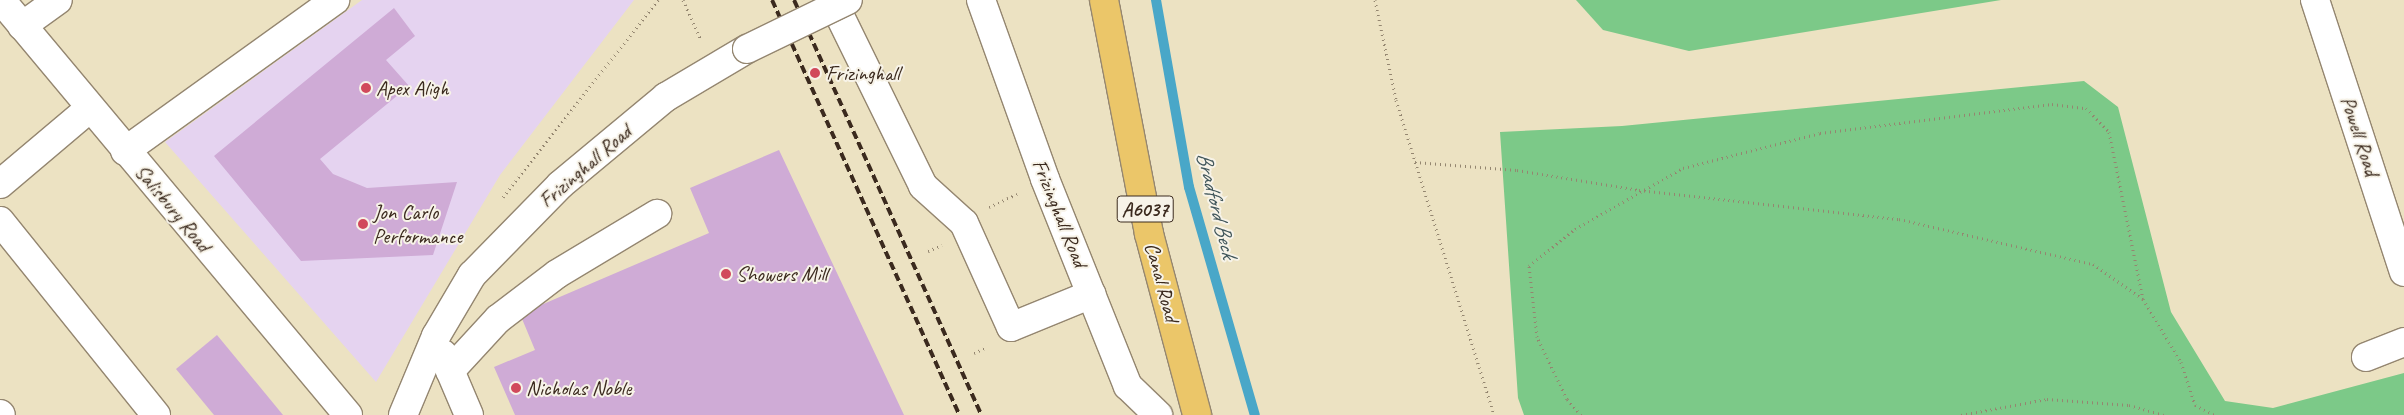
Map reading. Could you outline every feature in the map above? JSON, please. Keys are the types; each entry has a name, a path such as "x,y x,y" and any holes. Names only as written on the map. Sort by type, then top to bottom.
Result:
{"main road":[{"name":"Canal Road","path":"1104,0 1149,234 1196,415"}],"street":[{"name":"Salisbury Road","path":"0,0 348,415"},
{"path":"22,26 58,0"},
{"path":"125,151 335,0"},
{"path":"832,0 923,186 964,223 1011,327 1092,294"},
{"name":"Frizinghall Road","path":"403,415 436,336 472,275 560,186 666,97 747,49 848,0"},
{"name":"Frizinghall Road","path":"981,0 1128,386 1158,415"},
{"name":"Powell Road","path":"2315,0 2404,272"},
{"path":"0,184 90,108"},
{"path":"450,371 498,319 557,274 657,214"},
{"path":"0,221 156,415"},
{"path":"436,336 469,415"},
{"path":"2366,357 2404,342"}],"path":[{"path":"501,201 658,0"},
{"path":"682,0 690,16"},
{"path":"1375,0 1396,100 1494,415"},
{"path":"1581,415 1568,399 1537,337 1529,266 1575,229 1639,190 1683,168 1820,133 2052,104 2086,108 2110,132 2143,298 2181,362 2195,406 2215,415"},
{"path":"1415,162 1517,170 1639,190 1899,219 2093,264 2143,298"},
{"path":"974,353 990,346"},
{"path":"1961,415 2046,399 2129,406 2164,415"}],"shaded area":[{"path":"362,0 634,0 500,175 376,382 165,142"}],"green space":[{"path":"1576,0 2001,0 1689,51 1603,30"},
{"path":"2084,81 2118,107 2171,312 2225,401 2273,408 2404,373 2404,415 1524,415 1518,398 1500,132 1622,126"}],"building":[{"path":"394,8 415,36 386,60 409,86 320,159 333,174 367,188 457,182 433,255 301,261 214,156"},
{"name":"Showers Mill","path":"779,150 904,415 515,415 494,367 535,350 520,314 709,233 690,188"},
{"path":"217,335 283,415 214,415 176,369"}],"waterway":[{"name":"Bradford Beck","path":"1156,0 1189,187 1255,415"}],"railway":[{"path":"772,0 959,415"},
{"path":"794,0 981,415"}],"place":[{"name":"Frizinghall","path":"815,73"},
{"name":"Apex Aligh","path":"366,88"},
{"name":"Jon Carlo Performance","path":"363,224"},
{"name":"Showers Mill","path":"726,274"},
{"name":"Nicholas Noble","path":"516,388"}]}
